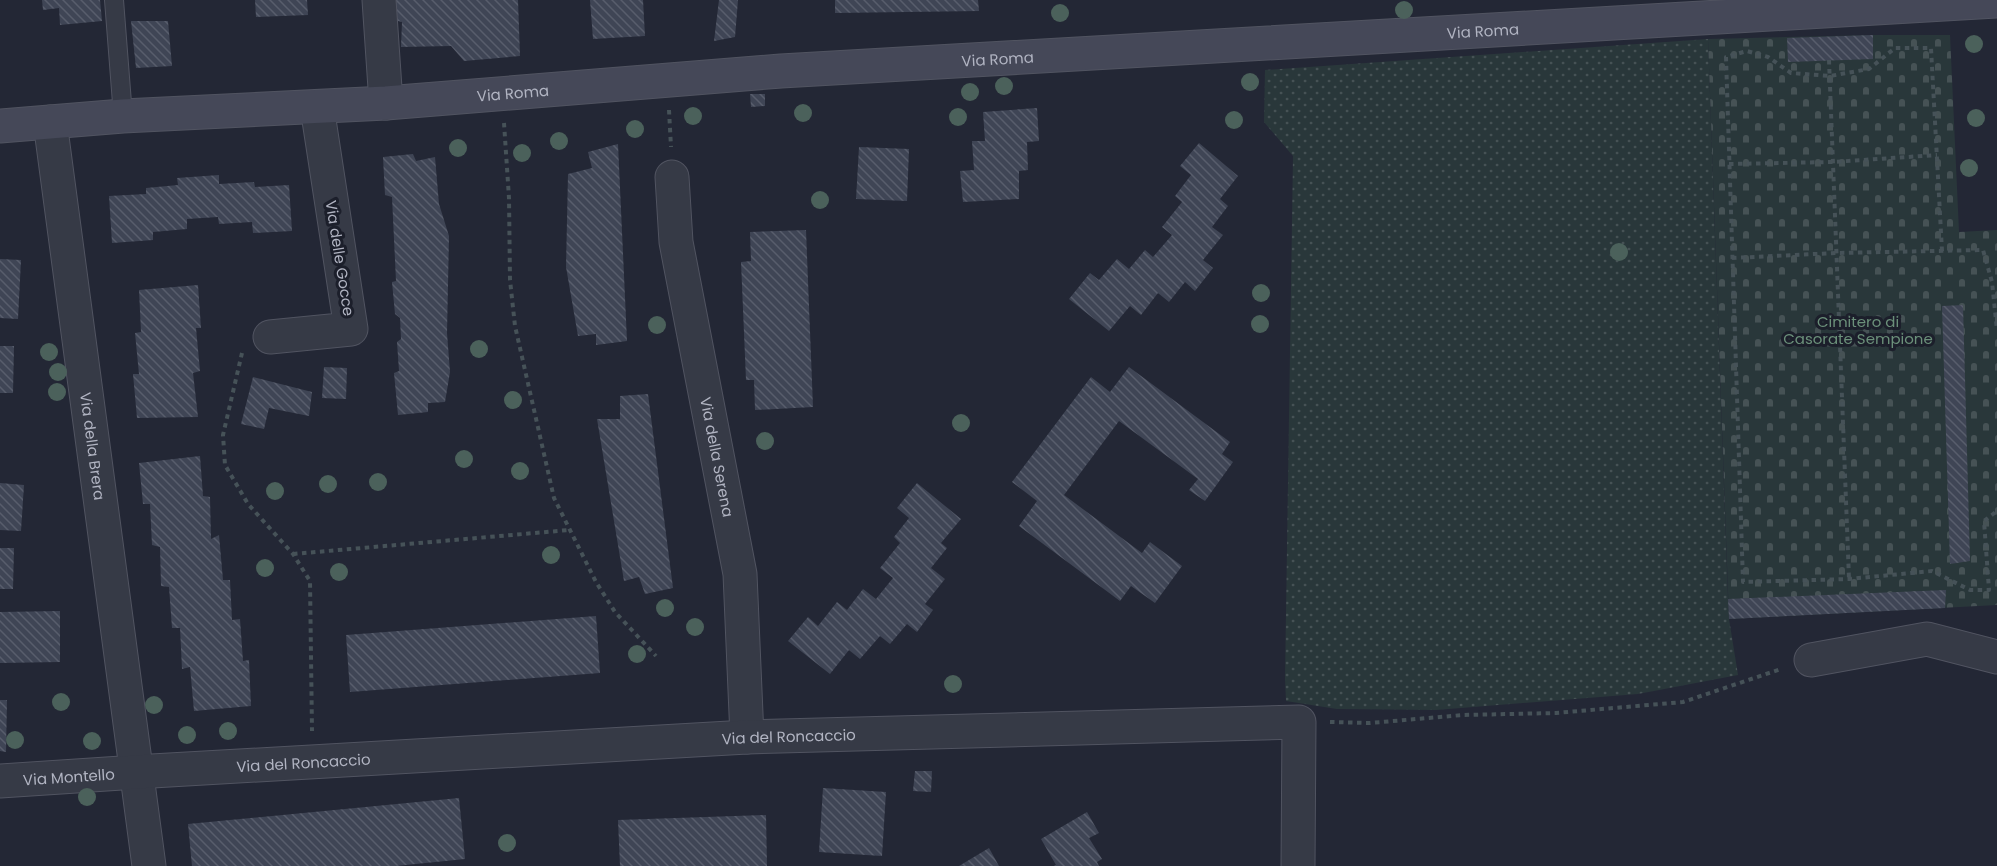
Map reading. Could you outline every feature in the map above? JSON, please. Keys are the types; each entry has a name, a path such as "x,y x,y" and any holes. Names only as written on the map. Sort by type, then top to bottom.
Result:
{"street":[{"path":"379,0 386,103"},
{"name":"Via Roma","path":"0,126 123,116 386,103 667,79 1795,6 1997,1"},
{"name":"Via delle Gocce","path":"257,342 351,329 317,106"},
{"name":"Via della Brera","path":"50,122 149,866"},
{"name":"Via della Serena","path":"672,177 676,242 740,574 747,737"},
{"path":"1811,660 1927,639 1997,657"},
{"path":"1298,866 1299,722"},
{"name":"Via del Roncaccio","path":"137,772 747,737 1299,722"},
{"name":"Via Montello","path":"0,782 137,772"}],"lane":[{"path":"114,0 123,116"}],"path":[{"path":"1942,251 1931,48 1895,48 1869,69 1830,76 1791,73 1768,57 1747,51 1726,57 1743,582 1849,579 1932,571 1970,590 1989,590 1984,521 1997,511"},
{"path":"1829,60 1849,579"},
{"path":"667,79 672,177"},
{"path":"503,93 509,198 510,280 515,326 554,498 568,530 615,612 656,656"},
{"path":"1729,164 1833,162 1937,155"},
{"path":"1732,258 1983,250 1992,282 1997,330"},
{"path":"257,342 223,435 225,465 248,504 293,554 310,581 312,762"},
{"path":"293,554 568,530"},
{"path":"1299,722 1370,723 1463,715 1556,713 1683,702 1811,660"}],"green space":[{"name":"Cimitero di Casorate Sempione","path":"1950,35 1959,232 1997,230 1997,605 1729,619 1708,39"},
{"path":"1708,39 1728,599 1738,675 1638,694 1436,710 1337,709 1286,701 1293,156 1264,122 1265,70"}],"building":[{"path":"42,0 100,0 102,21 60,25 59,8 43,10"},
{"path":"255,0 307,0 308,15 256,17"},
{"path":"390,0 518,0 520,56 464,61 451,46 401,47 402,22 390,19"},
{"path":"590,0 643,0 645,36 593,39"},
{"path":"719,0 738,0 735,37 714,41"},
{"path":"835,0 978,0 979,11 835,13"},
{"path":"131,21 168,21 172,66 136,68"},
{"path":"1873,35 1873,59 1788,62 1787,38"},
{"path":"750,94 765,94 765,106 751,107"},
{"path":"1037,108 1039,141 1027,142 1028,170 1019,171 1019,199 963,202 960,171 974,170 972,141 985,141 983,112"},
{"path":"1199,143 1238,176 1220,199 1228,206 1212,227 1223,235 1203,260 1213,268 1195,291 1185,282 1169,302 1158,293 1141,315 1130,306 1109,331 1069,299 1090,273 1099,280 1117,259 1129,269 1145,250 1153,257 1172,235 1162,227 1182,202 1175,196 1191,175 1180,166"},
{"path":"618,144 627,341 596,345 596,334 578,336 566,267 568,174 592,168 588,152"},
{"path":"859,147 909,149 907,201 856,199"},
{"path":"413,154 416,161 435,157 439,204 449,236 447,333 450,372 445,402 428,403 428,412 398,415 394,373 399,371 397,342 401,339 400,318 395,314 392,282 396,281 392,197 385,195 383,157"},
{"path":"219,175 219,184 254,182 255,187 289,185 292,231 253,233 252,222 219,224 218,217 187,219 187,229 153,232 153,240 112,243 109,196 146,194 146,188 178,185 177,178"},
{"path":"806,230 813,407 755,410 754,380 746,380 741,262 751,261 750,232"},
{"path":"0,259 21,260 18,319 0,318"},
{"path":"198,285 201,328 196,328 200,371 193,373 198,417 137,418 133,374 139,374 135,333 141,332 139,290"},
{"path":"1963,305 1970,561 1950,564 1942,306"},
{"path":"0,346 14,346 13,393 0,393"},
{"path":"324,367 347,368 346,399 322,398"},
{"path":"1129,367 1230,442 1222,454 1233,462 1205,501 1189,490 1198,479 1119,421 1064,495 1142,553 1150,542 1182,566 1155,603 1131,586 1120,601 1019,526 1037,501 1012,482 1091,377 1110,392"},
{"path":"253,377 312,392 309,416 269,408 264,429 241,424"},
{"path":"648,394 673,588 645,594 639,577 624,581 597,419 620,419 620,396"},
{"path":"200,456 203,496 210,497 211,539 219,535 223,580 230,580 232,620 240,619 243,661 249,660 251,706 194,711 190,667 182,669 180,628 172,628 169,587 161,586 160,547 152,545 150,504 143,504 139,463"},
{"path":"0,483 24,485 21,531 0,530"},
{"path":"917,483 961,519 941,543 947,548 931,568 945,579 925,604 933,610 917,632 907,624 890,644 880,636 860,659 849,650 830,674 788,641 808,617 818,626 837,602 847,610 863,589 876,599 893,578 880,568 900,543 894,537 909,518 897,508"},
{"path":"0,548 14,548 13,589 0,589"},
{"path":"1946,590 1945,608 1729,619 1728,599"},
{"path":"60,611 60,662 0,663 0,612"},
{"path":"596,616 600,673 350,692 346,635"},
{"path":"0,700 7,700 6,752 0,751"},
{"path":"915,771 932,771 931,792 913,791"},
{"path":"823,788 886,792 882,856 819,852"},
{"path":"459,798 465,859 396,866 192,866 188,824"},
{"path":"1087,812 1099,833 1089,838 1102,859 1097,862 1099,866 1054,866 1056,865 1041,839"},
{"path":"766,815 767,866 620,866 618,820"},
{"path":"989,848 999,866 959,866"}]}
